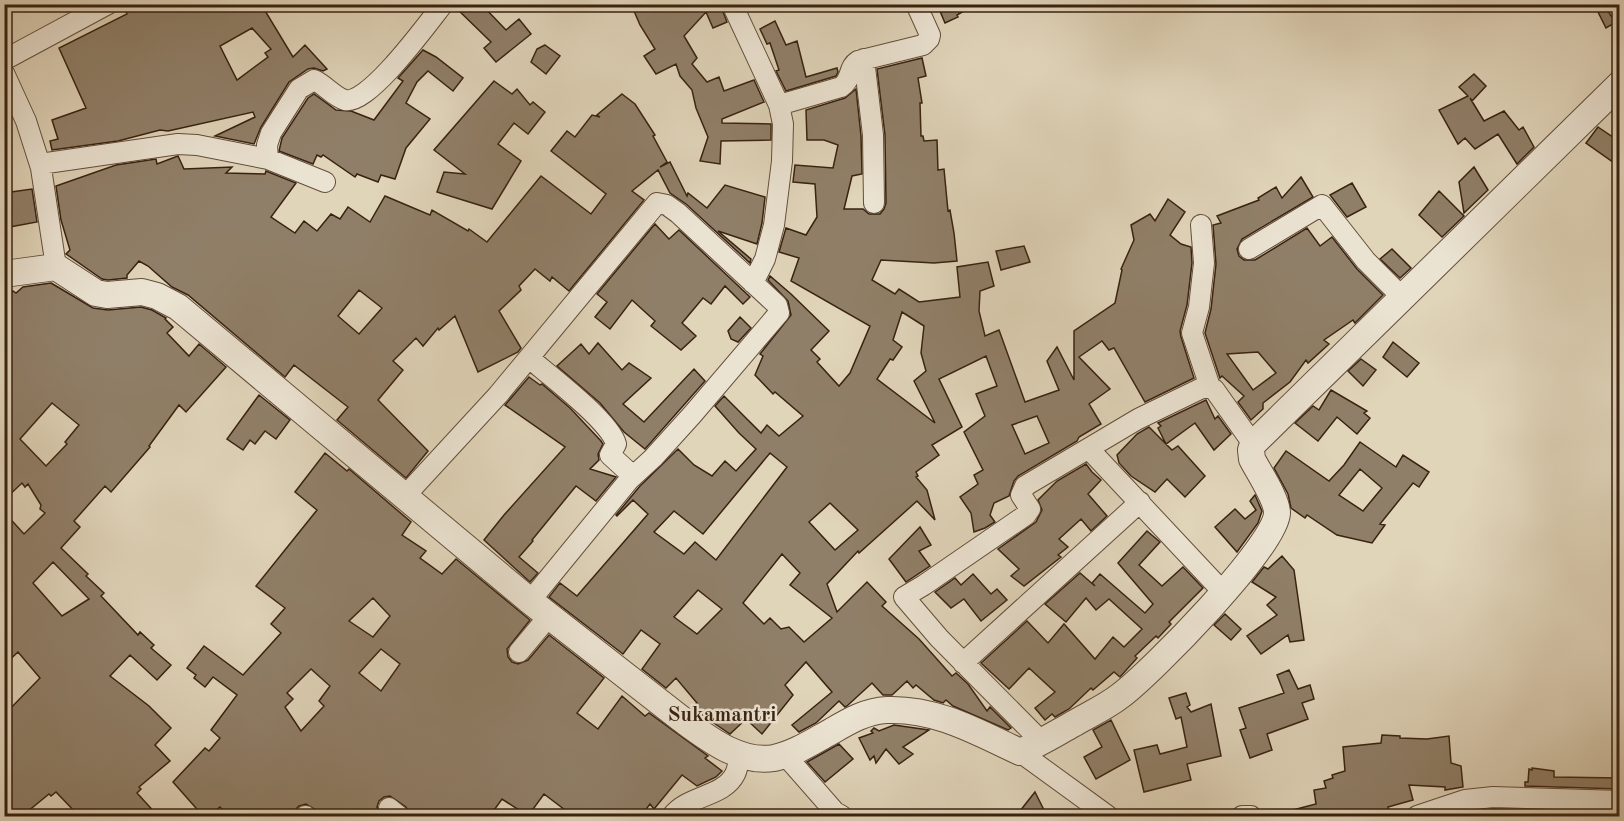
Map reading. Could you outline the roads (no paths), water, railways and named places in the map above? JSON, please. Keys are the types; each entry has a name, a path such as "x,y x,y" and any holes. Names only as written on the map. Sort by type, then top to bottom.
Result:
{"street":[{"path":"4,60 108,4"},
{"path":"268,159 268,139 299,89 314,80 322,83 342,99 353,100 382,80 443,4"},
{"path":"732,4 779,105 783,124 782,161 774,225 765,259 753,283"},
{"path":"779,105 841,87 848,81 854,62 923,45 930,34 916,4"},
{"path":"1616,4 1620,9"},
{"path":"864,59 873,135 874,203"},
{"path":"6,79 26,121 41,166 56,267"},
{"path":"4,274 56,267 96,293 107,295 142,292 157,296 178,307 539,609 680,718 740,755 757,759 774,758 866,713 886,710 936,715 1031,747 1120,696 1146,675 1224,594 1260,548 1276,520 1276,509 1252,459 1253,444 1620,84"},
{"path":"41,166 178,144 197,145 268,159 325,182"},
{"path":"404,497 498,395 657,203 667,205 678,213 777,305 779,313 696,410 653,458 633,476 539,609 519,652"},
{"path":"1249,249 1322,205 1366,261 1403,298"},
{"path":"1201,225 1204,263 1199,307 1192,333 1210,387"},
{"path":"529,358 589,410 609,431 616,444 610,455 633,476"},
{"path":"1108,816 1031,747 963,663 904,597 1026,514 1030,509 1021,495 1025,486 1137,420 1204,387 1214,389 1253,444"},
{"path":"1089,449 1224,594"},
{"path":"963,663 1140,502"},
{"path":"785,754 835,812 842,816"},
{"path":"672,816 683,805 724,786 735,774 740,755"},
{"path":"1417,816 1465,800 1494,797 1620,801"},
{"path":"1242,816 1250,816"}],"district":[{"name":"Sukamantri","path":"722,714"}]}
